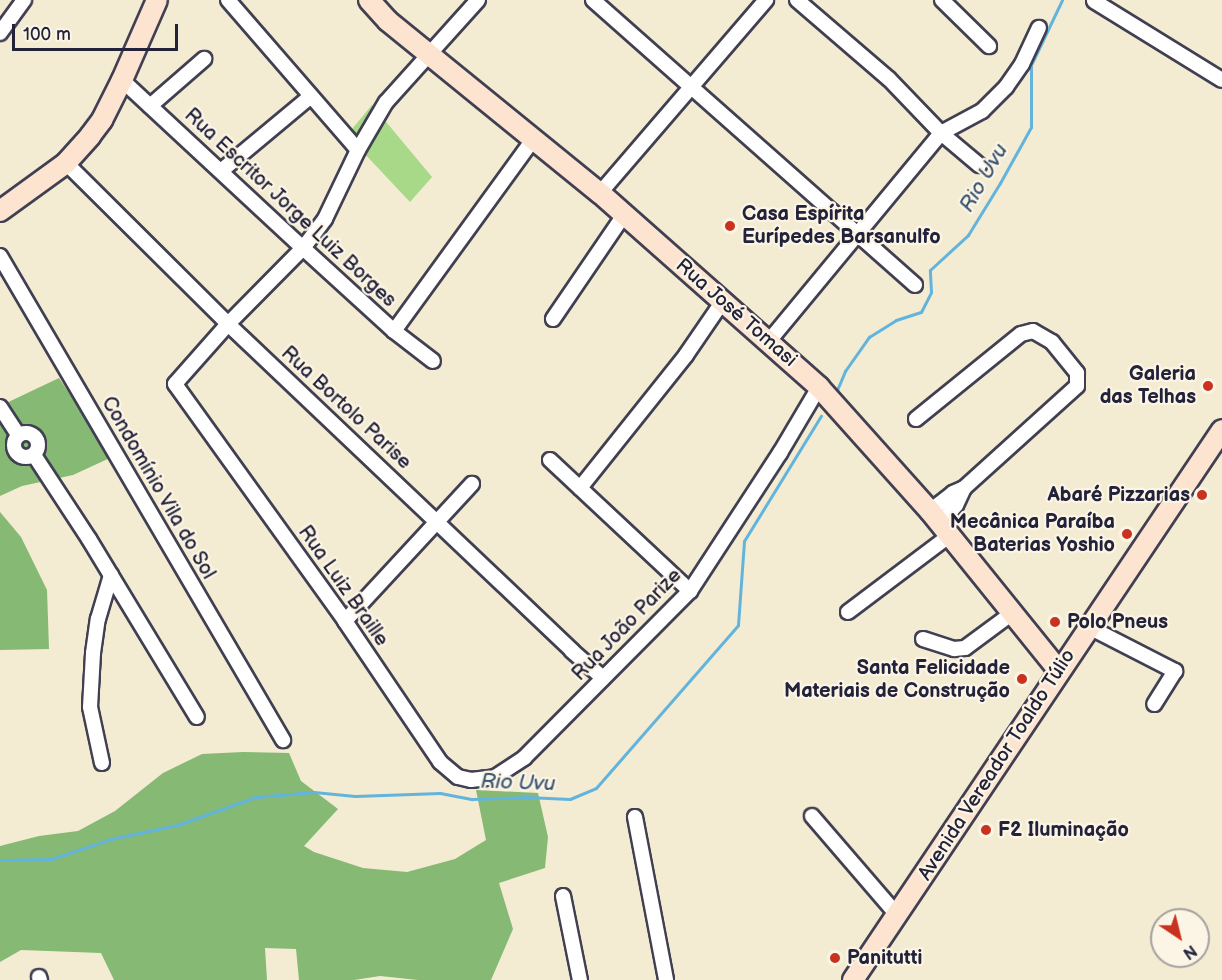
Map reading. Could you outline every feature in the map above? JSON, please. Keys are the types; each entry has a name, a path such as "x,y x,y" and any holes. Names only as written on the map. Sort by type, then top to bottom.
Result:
{"street":[{"path":"0,33 24,0"},
{"path":"228,0 358,150"},
{"name":"Rua José Tomasi","path":"369,0 388,21 600,193 819,387 940,523 1059,671"},
{"path":"228,324 303,248 325,219 358,150 386,102 478,0"},
{"path":"593,0 859,233 915,285"},
{"path":"600,193 694,87 766,0"},
{"path":"797,0 889,79 941,133 979,165"},
{"path":"942,0 989,46"},
{"path":"1094,1 1222,80"},
{"path":"0,212 66,163 102,120 122,80 150,3"},
{"path":"769,341 941,133 982,111 1006,87 1022,64 1039,28"},
{"path":"150,106 204,59"},
{"name":"Rua Escritor Jorge Luiz Borges","path":"122,80 394,331 433,361"},
{"path":"221,171 310,96"},
{"path":"394,331 534,138"},
{"name":"Rua Bortolo Parise","path":"66,163 228,324 603,678"},
{"path":"553,319 624,215"},
{"name":"Condomínio Vila do Sol","path":"0,256 283,740"},
{"path":"580,488 686,356 723,301"},
{"name":"Rua Luiz Braille","path":"228,324 175,384 345,621 440,762 458,777 471,780 495,777"},
{"path":"848,612 940,523 956,505 964,488 1077,386 1077,373 1052,342 1033,331 1021,334 916,419"},
{"name":"Rua João Parize","path":"495,777 524,758 690,591 780,453 819,387"},
{"path":"0,407 18,435 14,441 14,449 19,455 26,457 34,454 197,717"},
{"name":"Avenida Vereador Toaldo Túlio","path":"853,980 1222,430"},
{"path":"550,460 690,591"},
{"path":"345,621 472,484"},
{"path":"102,763 90,707 93,653 98,619 111,575"},
{"path":"923,639 954,649 965,648 1011,614"},
{"path":"1089,627 1175,671 1154,704"},
{"path":"812,816 898,916"},
{"path":"635,817 666,980"},
{"path":"563,896 580,980"}],"green space":[{"path":"372,105 432,177 410,202 347,135"},
{"path":"59,378 112,457 73,475 22,486 0,496 0,406"},
{"path":"0,512 21,537 47,590 49,649 0,650"},
{"path":"289,753 301,781 338,809 304,846 314,852 363,868 407,872 455,859 486,840 476,790 538,793 548,837 545,868 499,883 513,929 491,980 418,980 380,976 354,980 299,980 296,949 265,948 267,980 114,980 101,953 21,950 0,962 0,846 39,836 78,831 115,811 163,773 202,754"}],"waterway":[{"name":"Rio Uvu","path":"837,390 845,371 869,337 896,320 921,312 931,292 930,270 968,235 1000,183 1031,127 1031,65 1062,0"},
{"name":"Rio Uvu","path":"0,860 51,859 111,839 177,825 256,797 314,792 355,796 440,793 472,799 526,797 570,799 596,788 738,625 744,541 821,416"}],"place":[{"name":"Casa Espírita Eurípedes Barsanulfo","path":"730,226"},
{"name":"Galeria das Telhas","path":"1208,386"},
{"name":"Abaré Pizzarias","path":"1202,495"},
{"name":"Mecânica Paraíba Baterias Yoshio","path":"1127,534"},
{"name":"Polo Pneus","path":"1055,622"},
{"name":"Santa Felicidade Materiais de Construção","path":"1022,679"},
{"name":"F2 Iluminação","path":"986,830"},
{"name":"Panitutti","path":"835,958"}]}
